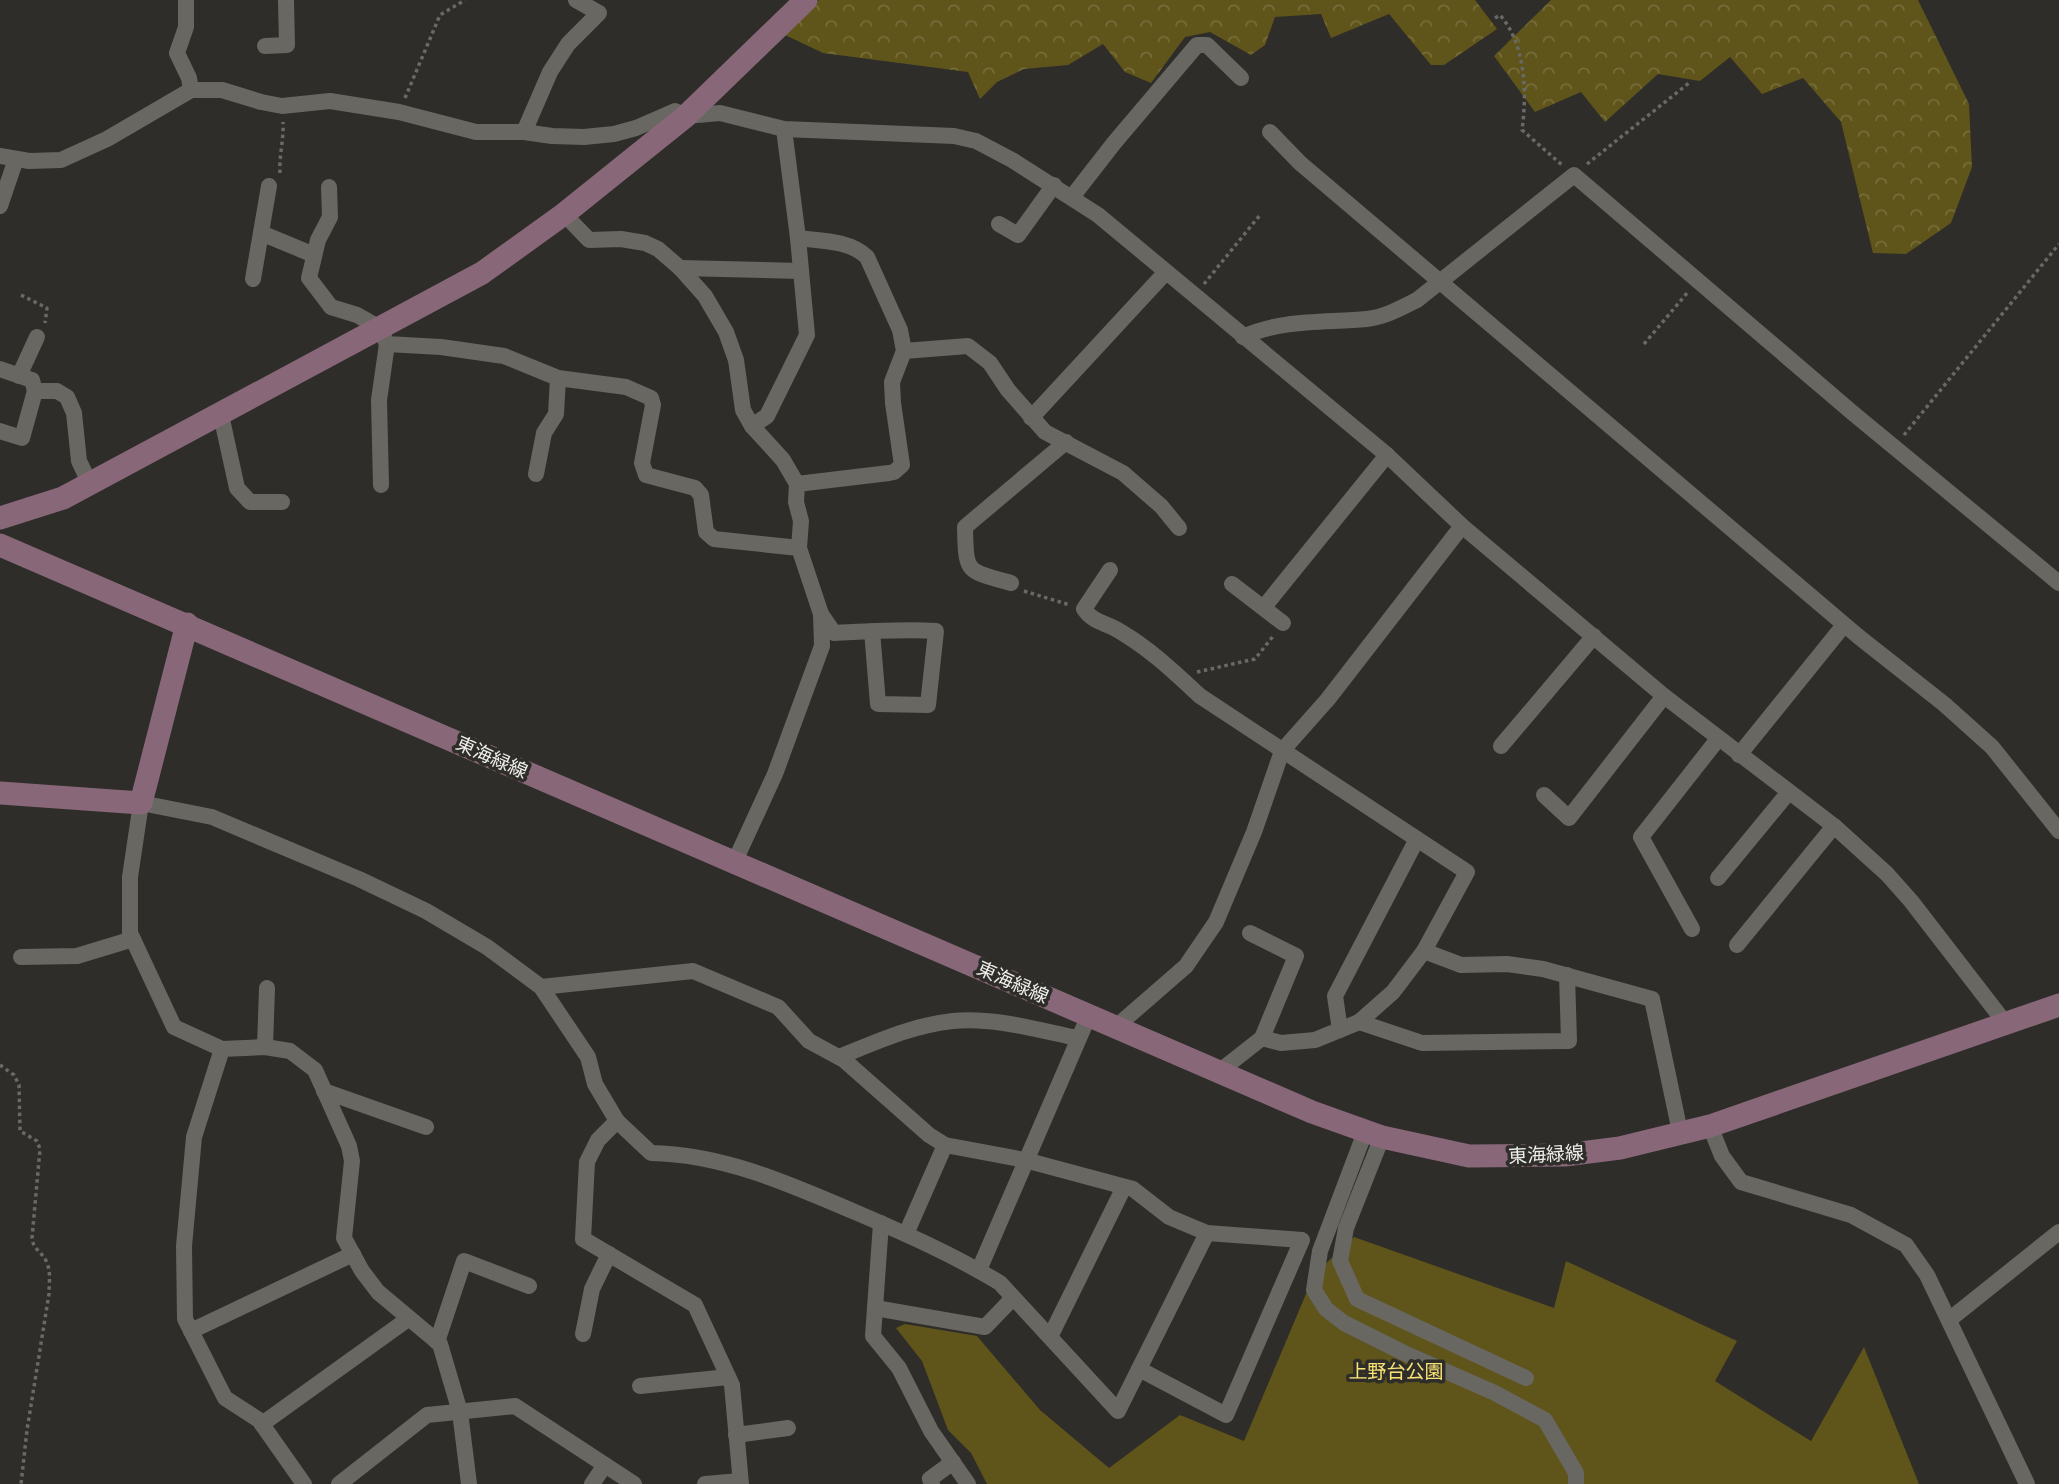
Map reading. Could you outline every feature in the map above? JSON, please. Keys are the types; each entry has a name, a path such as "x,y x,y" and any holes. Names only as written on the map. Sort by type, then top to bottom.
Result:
{"main road":[{"path":"0,518 62,498 221,415 384,336 482,274 564,214 686,116 806,0"},
{"name":"東海緑線","path":"0,545 1088,1015 1374,1135 1469,1156 1530,1157 1620,1148 1710,1126 2059,1006"},
{"path":"0,793 141,803 187,624"}],"street":[{"path":"186,0 186,27 177,53 191,90"},
{"path":"265,46 287,45 286,0"},
{"path":"576,0 599,13"},
{"path":"524,132 550,72 568,44 611,0"},
{"path":"1072,197 1197,45 1207,45 1241,79"},
{"path":"0,206 8,158 29,162 61,160 107,139 191,90 222,90 282,106 330,101 399,112 476,132 524,132 552,136 614,134 636,128 675,111 686,116 720,113 784,129 954,136 976,141 1054,185 1098,215 1387,455 1462,526 1664,696 1834,826 1887,874 1911,901 2006,1024"},
{"path":"752,426 767,416 807,335 784,129"},
{"path":"1270,132 1300,163 1844,625 1944,704 1992,747 2059,831"},
{"path":"1243,337 1269,327 1368,318 1394,312 1418,300 1574,175 1894,447 2059,583"},
{"path":"999,224 1018,235 1054,185"},
{"path":"329,187 330,217 318,240 309,278 331,307 356,315 384,336 504,356 558,378 626,387 651,398 653,405 642,463 646,475 695,488 701,495 706,532 714,539 799,548"},
{"path":"253,279 269,192"},
{"path":"564,214 589,240 621,239 645,243 659,249 705,296 726,332 736,360 743,410 752,426 783,460 797,484 796,502 801,522 799,548 821,614 834,633 872,631 936,631 928,705 878,704 872,631"},
{"path":"261,233 314,255"},
{"path":"797,484 889,473 902,465 892,382 904,351 900,330 867,257 859,249 846,245 798,238"},
{"path":"680,268 801,271"},
{"path":"1031,418 1166,272"},
{"path":"381,485 379,400 384,336"},
{"path":"19,376 37,337"},
{"path":"904,351 968,346 989,363 1045,432 1123,473 1161,506 1179,527"},
{"path":"0,369 32,380 35,391 22,438 0,430"},
{"path":"536,474 544,433 556,414 558,378"},
{"path":"35,391 57,391 67,397 74,413 79,461 90,484"},
{"path":"221,415 237,488 250,502 282,502"},
{"path":"1010,583 974,572 966,561 965,527 1066,442"},
{"path":"1264,607 1387,455"},
{"path":"1117,1026 1186,966 1216,922 1254,832 1282,751 1328,699 1462,526"},
{"path":"1110,570 1084,609 1089,618 1120,631 1200,696 1467,872 1424,951 1392,992 1359,1022 1315,1040 1281,1043 1262,1038"},
{"path":"1232,584 1283,623"},
{"path":"735,861 775,774 822,646 821,614"},
{"path":"1739,755 1844,625"},
{"path":"1501,746 1594,636"},
{"path":"1544,795 1569,818 1664,696"},
{"path":"1692,929 1641,837 1718,739"},
{"path":"1718,878 1788,793"},
{"path":"469,1484 460,1412 446,1360 438,1342 377,1292 344,1238 352,1161 349,1146 315,1070 290,1051 265,1047 222,1049 174,1027 130,933 130,877 141,803 212,817 359,879 426,911 477,941 541,987 588,1057 595,1084 617,1121 651,1153 680,1153 774,1177 906,1234 979,1270 999,1283 1118,1411 1207,1233"},
{"path":"1737,945 1834,826"},
{"path":"1340,1030 1335,996 1417,839"},
{"path":"1220,1071 1262,1038 1296,956 1250,933"},
{"path":"21,957 77,956 133,939"},
{"path":"1424,951 1461,965 1507,964 1567,975 1652,999 1680,1132"},
{"path":"541,987 693,971 778,1007 809,1041 839,1057 929,1135 945,1145 1025,1160 1125,1186 1133,1189 1169,1217 1207,1233 1302,1240 1226,1415 1139,1369"},
{"path":"1359,1022 1422,1043 1569,1041 1567,975"},
{"path":"265,1047 267,988"},
{"path":"979,1270 1088,1015"},
{"path":"839,1057 890,1036 954,1021 1004,1023 1077,1038"},
{"path":"222,1049 194,1137 184,1246 185,1319 225,1398 262,1424 304,1484"},
{"path":"324,1091 426,1127"},
{"path":"617,1121 598,1140 587,1162 583,1239 695,1305 732,1385 741,1482 705,1484"},
{"path":"1710,1126 1722,1156 1741,1182 1851,1215 1906,1245 1927,1275 2027,1484"},
{"path":"1374,1135 1346,1228 1340,1261 1357,1298 1526,1378"},
{"path":"1374,1135 1320,1251 1314,1290 1326,1309 1344,1323 1545,1419 1576,1473 1576,1484"},
{"path":"906,1234 945,1145"},
{"path":"1050,1338 1125,1186"},
{"path":"881,1223 873,1336 900,1368 931,1431 968,1484"},
{"path":"1949,1320 2059,1232"},
{"path":"191,1331 353,1254"},
{"path":"583,1334 592,1289 609,1254"},
{"path":"438,1342 464,1261 528,1286"},
{"path":"875,1308 985,1327 1013,1298"},
{"path":"262,1424 408,1319"},
{"path":"640,1386 728,1377"},
{"path":"339,1484 428,1415 515,1406 634,1484"},
{"path":"736,1436 788,1428"},
{"path":"932,1484 930,1479 953,1462"},
{"path":"592,1484 606,1465"}],"path":[{"path":"399,112 440,15 466,0"},
{"path":"1495,18 1500,15 1506,22 1521,64 1525,89 1522,130 1574,175 1689,83"},
{"path":"269,192 276,197 279,194 279,156 284,138 282,106"},
{"path":"1194,296 1261,215"},
{"path":"1894,447 2059,244"},
{"path":"1644,344 1697,281"},
{"path":"21,295 47,308 47,321 37,337"},
{"path":"1010,583 1017,589 1084,609"},
{"path":"1178,676 1255,659 1283,623"},
{"path":"0,1065 17,1080 20,1131 37,1141 40,1149 32,1244 48,1264 49,1273 49,1294 27,1430 22,1484"}],"green space":[{"path":"819,0 1475,0 1497,29 1444,65 1431,65 1389,14 1331,38 1321,14 1275,17 1265,45 1251,55 1210,32 1185,37 1151,83 1125,72 1103,44 1068,65 1024,69 997,82 980,99 968,72 823,53 783,34"},
{"path":"1551,0 1918,0 1969,104 1972,167 1951,223 1906,254 1873,253 1841,122 1803,78 1762,94 1730,57 1700,81 1658,74 1605,122 1581,92 1535,112 1494,56"},
{"name":"上野台公園","path":"1354,1237 1554,1308 1566,1261 1737,1341 1715,1381 1811,1441 1864,1347 1919,1484 987,1484 971,1453 948,1430 922,1361 896,1328 905,1324 977,1336 1040,1410 1109,1468 1180,1415 1244,1441 1314,1275"}]}
